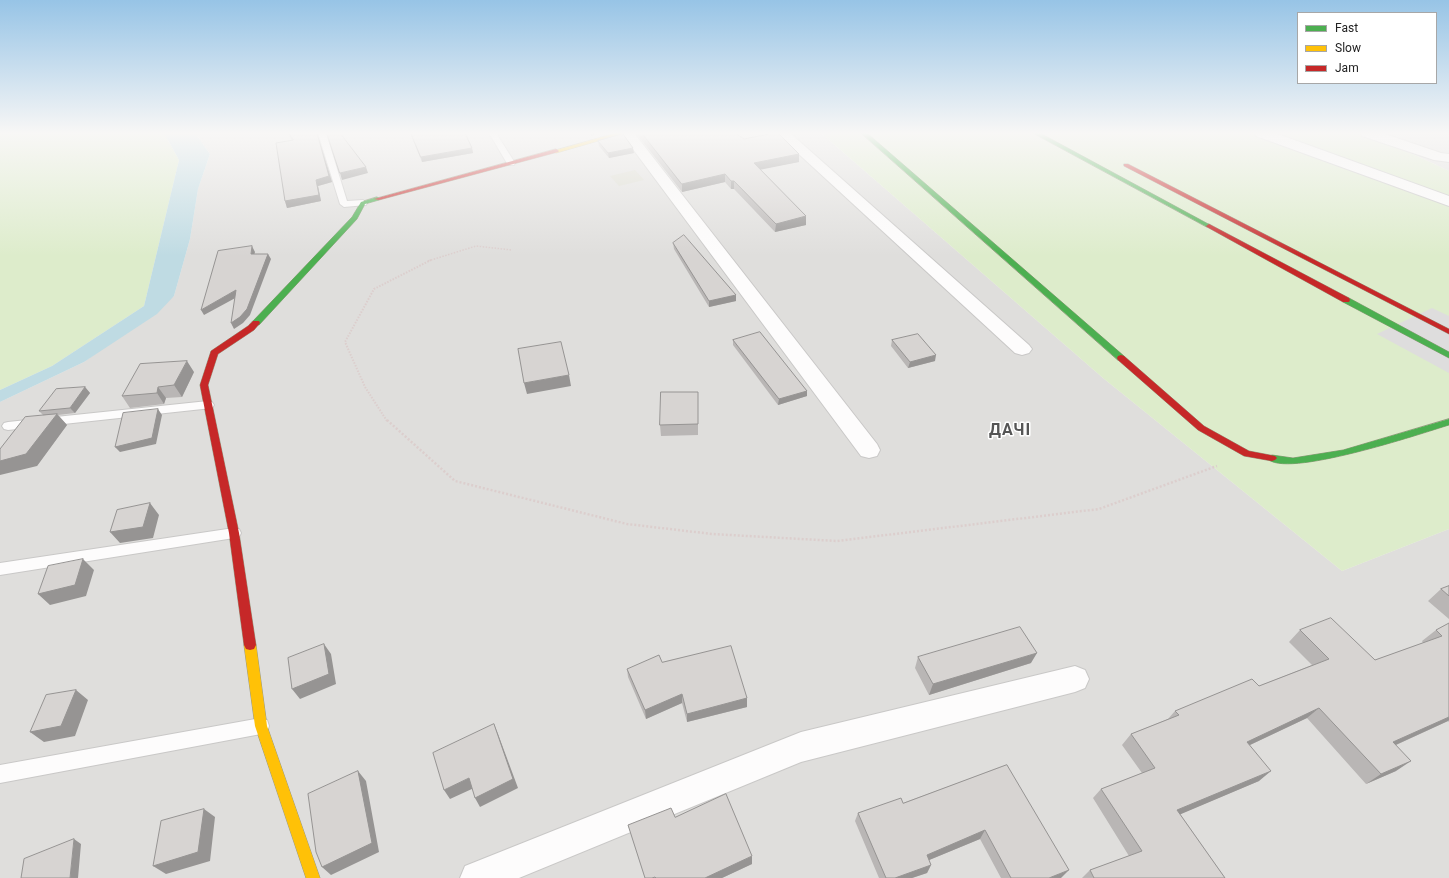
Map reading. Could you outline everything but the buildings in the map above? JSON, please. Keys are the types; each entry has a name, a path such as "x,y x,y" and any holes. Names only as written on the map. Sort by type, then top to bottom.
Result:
{"main road":[{"path":"313,878 261,726 234,533 204,385 214,353 251,328 354,218 363,203 470,174"},
{"path":"909,174 1201,428 1248,454 1293,461 1343,453 1449,422"},
{"path":"1110,174 1449,355"},
{"path":"1144,174 1449,332"}],"street":[{"path":"656,174 870,450"},
{"path":"827,174 1022,349"},
{"path":"1375,174 1449,200"},
{"path":"477,878 801,747 1075,679"}],"lane":[{"path":"335,174 344,204 363,203"},
{"path":"8,426 208,405"},
{"path":"0,569 234,533"},
{"path":"0,774 261,726"}],"path":[{"path":"512,250 476,246 429,260 374,289 345,342 364,387 389,423 455,481 627,524 712,534 837,541 1099,509 1248,454"}],"shaded area":[{"path":"203,174 868,174 1103,378 1342,571 1449,529 1449,878 0,878 0,402 84,362 174,296 190,239 198,189"},
{"path":"618,174 639,174 644,180 619,186 610,176"}],"green space":[{"path":"0,174 176,174 144,306 52,366 0,390"},
{"path":"868,174 1449,174 1449,529 1342,571 1103,378"}],"water":[{"path":"176,174 203,174 198,189 190,239 174,296 157,314 84,362 0,402 0,390 52,366 144,306"}],"pier":[{"path":"1432,308 1449,316 1449,373 1377,334"}],"traffic: fast":[{"path":"910,174 1121,358"},
{"path":"1112,174 1209,226"},
{"path":"256,323 355,218 363,203 377,199"},
{"path":"1346,300 1449,355"},
{"path":"1272,458 1293,461 1343,453 1449,422"}],"traffic: slow":[{"path":"250,645 261,726 313,878"}],"traffic: jam":[{"path":"377,199 470,174"},
{"path":"1143,174 1449,332"},
{"path":"1209,226 1346,300"},
{"path":"250,645 234,533 204,385 214,353 256,323"},
{"path":"1121,358 1201,428 1247,454 1272,458"}],"district":[{"name":"ДАЧІ","path":"1010,431"}]}
